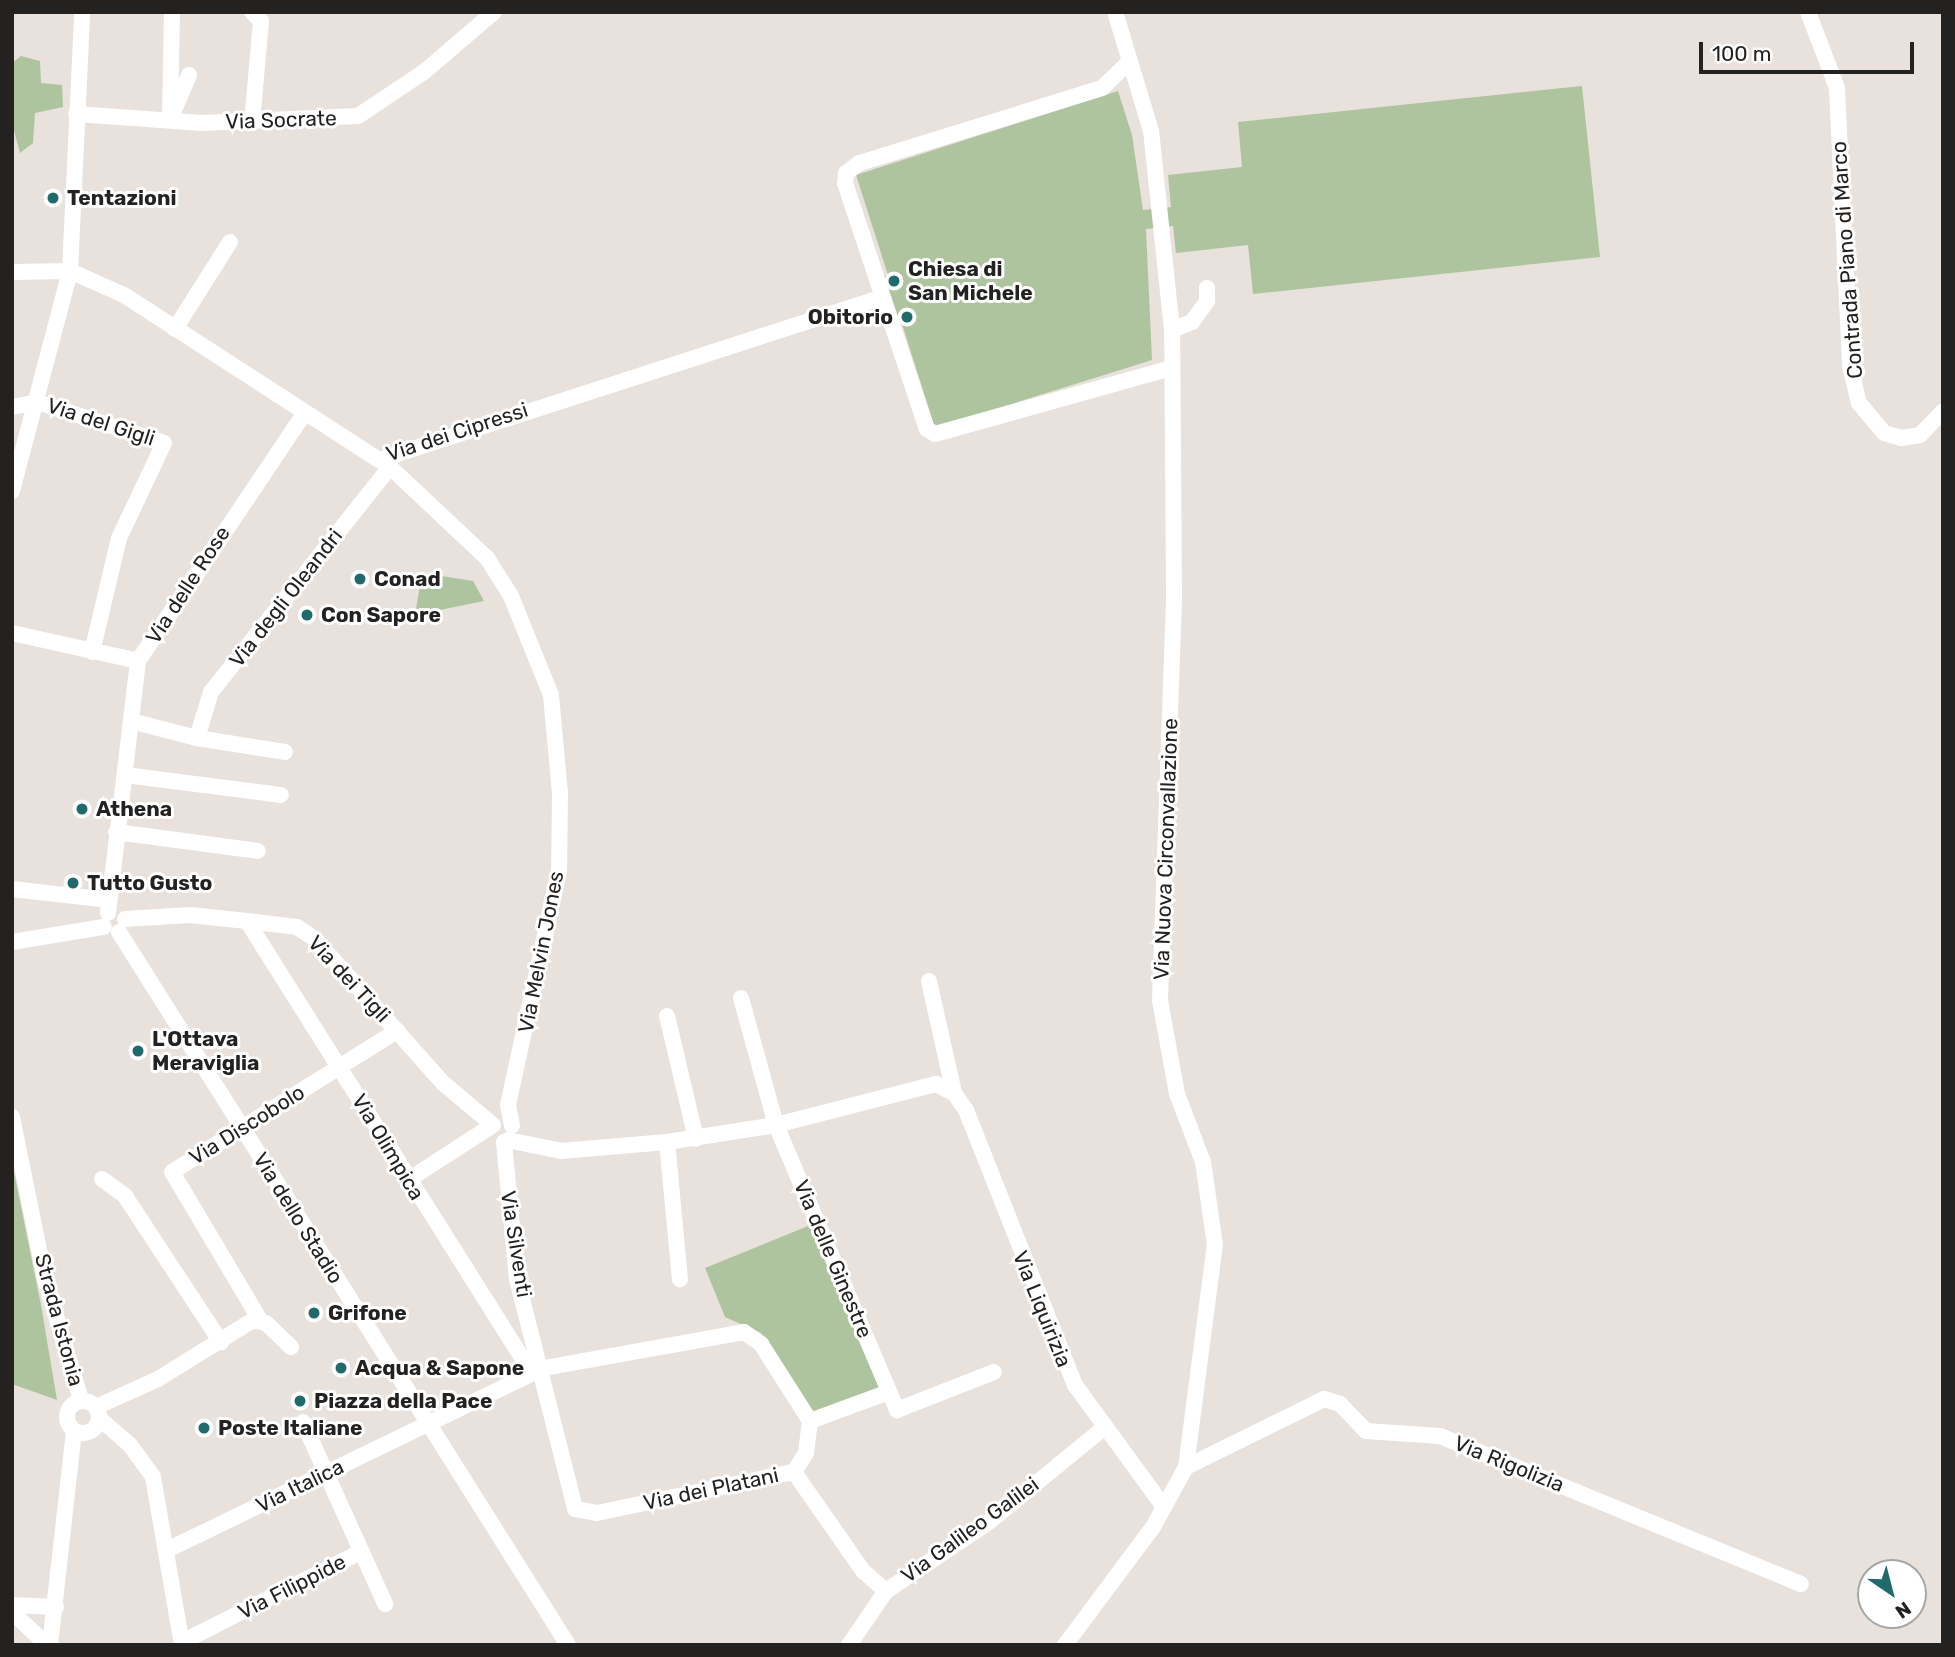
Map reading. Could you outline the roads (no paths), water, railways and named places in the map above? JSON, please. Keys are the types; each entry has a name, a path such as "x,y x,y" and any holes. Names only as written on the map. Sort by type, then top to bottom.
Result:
{"street":[{"path":"13,485 70,271 81,20 70,12"},
{"path":"170,120 172,12"},
{"path":"252,12 261,20 252,122"},
{"name":"Via Socrate","path":"76,114 252,122 358,116 476,18 494,12"},
{"name":"Via Nuova Circonvallazione","path":"1065,1645 1164,1507 1186,1467 1215,1245 1203,1162 1177,1094 1160,1000 1174,594 1172,330 1151,131 1115,12"},
{"name":"Contrada Piano di Marco","path":"1808,12 1837,88 1850,365 1859,403 1884,433 1901,438 1920,435 1943,411"},
{"path":"1129,62 1102,88 849,169 845,183 880,298 927,429 935,434 1172,368"},
{"path":"170,120 189,75"},
{"path":"175,329 230,242"},
{"path":"12,272 70,271"},
{"name":"Via dei Cipressi","path":"70,271 175,329 304,414 385,463 880,298"},
{"path":"1172,330 1192,322 1207,288"},
{"path":"12,407 37,402"},
{"name":"Via del Gigli","path":"37,402 164,443 119,538 92,652"},
{"name":"Via delle Rose","path":"113,918 116,832 138,661 304,414"},
{"name":"Via degli Oleandri","path":"197,738 211,692 385,463"},
{"name":"Via Melvin Jones","path":"385,463 487,558 511,596 551,695 559,871 508,1105 504,1136"},
{"path":"12,633 138,661"},
{"path":"131,721 197,738 285,752"},
{"path":"125,775 281,796"},
{"path":"116,832 258,852"},
{"path":"12,889 113,918"},
{"name":"Via dei Tigli","path":"113,918 190,915 247,921 306,932 443,1083 504,1136"},
{"path":"12,943 113,918"},
{"name":"Via dello Stadio","path":"113,918 427,1425 568,1645"},
{"name":"Via Olimpica","path":"247,921 408,1180 537,1370"},
{"name":"Via Liquirizia","path":"929,981 954,1093 966,1110 1048,1332 1105,1427 1164,1507"},
{"name":"Via delle Ginestre","path":"741,998 776,1125 889,1392"},
{"path":"667,1016 696,1139"},
{"name":"Via Discobolo","path":"260,1320 172,1172 397,1031"},
{"path":"408,1180 504,1136 526,1146 561,1151 667,1142 776,1125 936,1084 954,1093"},
{"name":"Strada Istonia","path":"12,1117 45,1279 92,1409"},
{"name":"Via Silventi","path":"504,1136 517,1279 537,1370 575,1509"},
{"path":"667,1142 680,1279"},
{"path":"102,1179 125,1196 221,1342"},
{"path":"49,1645 56,1607 74,1430 67,1413 92,1409 260,1320 291,1347"},
{"name":"Via Italica","path":"169,1549 537,1370 744,1332 761,1344 810,1421"},
{"path":"810,1421 889,1392 897,1410 994,1372"},
{"name":"Via Rigolizia","path":"1186,1467 1324,1399 1340,1404 1366,1431 1440,1436 1801,1584"},
{"path":"74,1430 88,1432 92,1409"},
{"path":"92,1409 130,1445 153,1477 169,1549 183,1643"},
{"name":"Via dei Platani","path":"575,1509 597,1513 794,1472 806,1453 810,1421"},
{"path":"303,1422 328,1472 385,1604"},
{"name":"Via Galileo Galilei","path":"849,1645 886,1591 990,1521 1105,1427"},
{"path":"794,1472 863,1572 886,1591"},
{"name":"Via Filippide","path":"183,1643 362,1551"},
{"path":"12,1605 56,1607"},
{"path":"12,1612 49,1645"}],"place":[{"name":"Tentazioni","path":"53,198"},
{"name":"Chiesa di San Michele","path":"894,281"},
{"name":"Obitorio","path":"907,317"},
{"name":"Conad","path":"360,579"},
{"name":"Con Sapore","path":"307,615"},
{"name":"Athena","path":"82,809"},
{"name":"Tutto Gusto","path":"73,883"},
{"name":"L'Ottava Meraviglia","path":"138,1051"},
{"name":"Grifone","path":"314,1313"},
{"name":"Acqua & Sapone","path":"341,1368"},
{"name":"Piazza della Pace","path":"300,1401"},
{"name":"Poste Italiane","path":"204,1428"}]}
